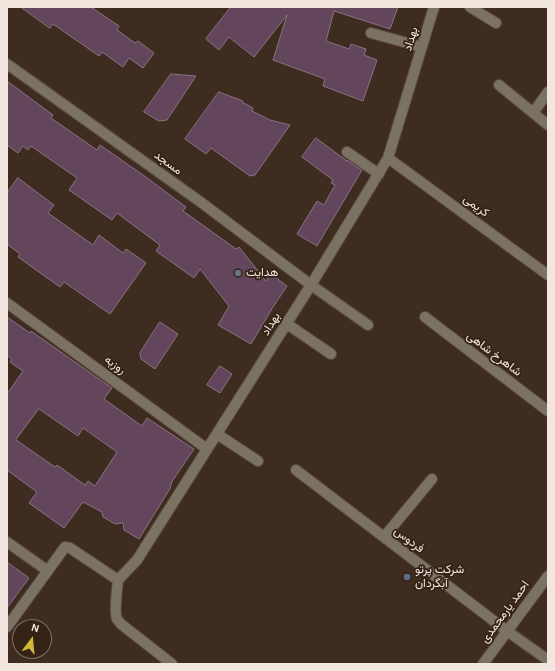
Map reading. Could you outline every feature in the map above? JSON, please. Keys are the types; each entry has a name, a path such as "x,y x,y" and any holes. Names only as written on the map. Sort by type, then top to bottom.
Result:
{"street":[{"name":"بهداد","path":"118,580 137,560 287,324 388,158 434,7"},
{"path":"470,7 496,23"},
{"path":"371,33 422,47"},
{"name":"مسجد","path":"7,64 202,203 311,285 368,325"},
{"path":"499,85 548,125"},
{"path":"533,113 548,92"},
{"path":"347,152 378,174"},
{"name":"کریمی","path":"388,158 548,275"},
{"name":"روزبه","path":"7,303 208,449"},
{"name":"شاهرخ شاهی","path":"425,317 548,411"},
{"path":"287,324 332,354"},
{"path":"217,434 258,461"},
{"name":"فردوس","path":"296,470 507,631 548,660"},
{"path":"384,537 432,479"},
{"path":"7,542 48,571"},
{"path":"7,627 65,547 70,548 118,580 116,618 121,624 172,664"},
{"name":"احمد یارمحمدی","path":"483,664 548,576"}],"building":[{"path":"21,7 91,7 119,26 117,30 135,43 138,41 154,53 143,68 129,58 123,67 102,52 99,56 53,24 50,28"},
{"path":"231,7 398,7 390,29 334,11 326,41 349,49 351,44 366,49 364,55 377,60 363,101 323,86 325,79 273,60 287,15 254,57 229,37 219,50 206,39"},
{"path":"171,74 196,76 167,120 159,121 144,112"},
{"path":"7,81 53,115 51,118 97,150 100,145 186,207 183,211 236,249 239,247 266,281 271,274 287,286 251,344 218,325 229,306 200,269 194,278 156,251 160,245 117,213 112,220 69,190 77,178 31,146 28,150 23,146 18,153 7,145"},
{"path":"219,92 243,101 242,102 253,108 252,111 270,120 290,125 255,175 250,176 211,148 206,154 185,139"},
{"path":"316,138 362,170 317,246 297,234 317,201 324,205 335,185 331,183 333,180 302,157"},
{"path":"18,178 54,205 48,213 93,245 99,235 123,253 126,249 146,263 110,314 64,282 60,287 18,257 20,254 7,244 7,193"},
{"path":"7,317 30,333 31,331 112,388 104,399 142,426 147,418 194,449 171,483 171,487 139,539 124,530 123,523 115,524 103,517 102,512 83,502 64,528 29,503 37,492 7,470 7,394 23,371 10,362 12,359 7,355","holes":["39,409 78,436 83,428 117,452 95,486 88,481 85,485 57,465 55,467 16,440"]},
{"path":"160,322 178,334 155,369 141,359 140,353"},
{"path":"220,366 232,374 220,393 207,385"},
{"path":"7,562 29,578 7,608"}],"place":[{"name":"هدایت","path":"238,273"},
{"name":"شرکت پرتو آبگردان","path":"407,577"}]}
